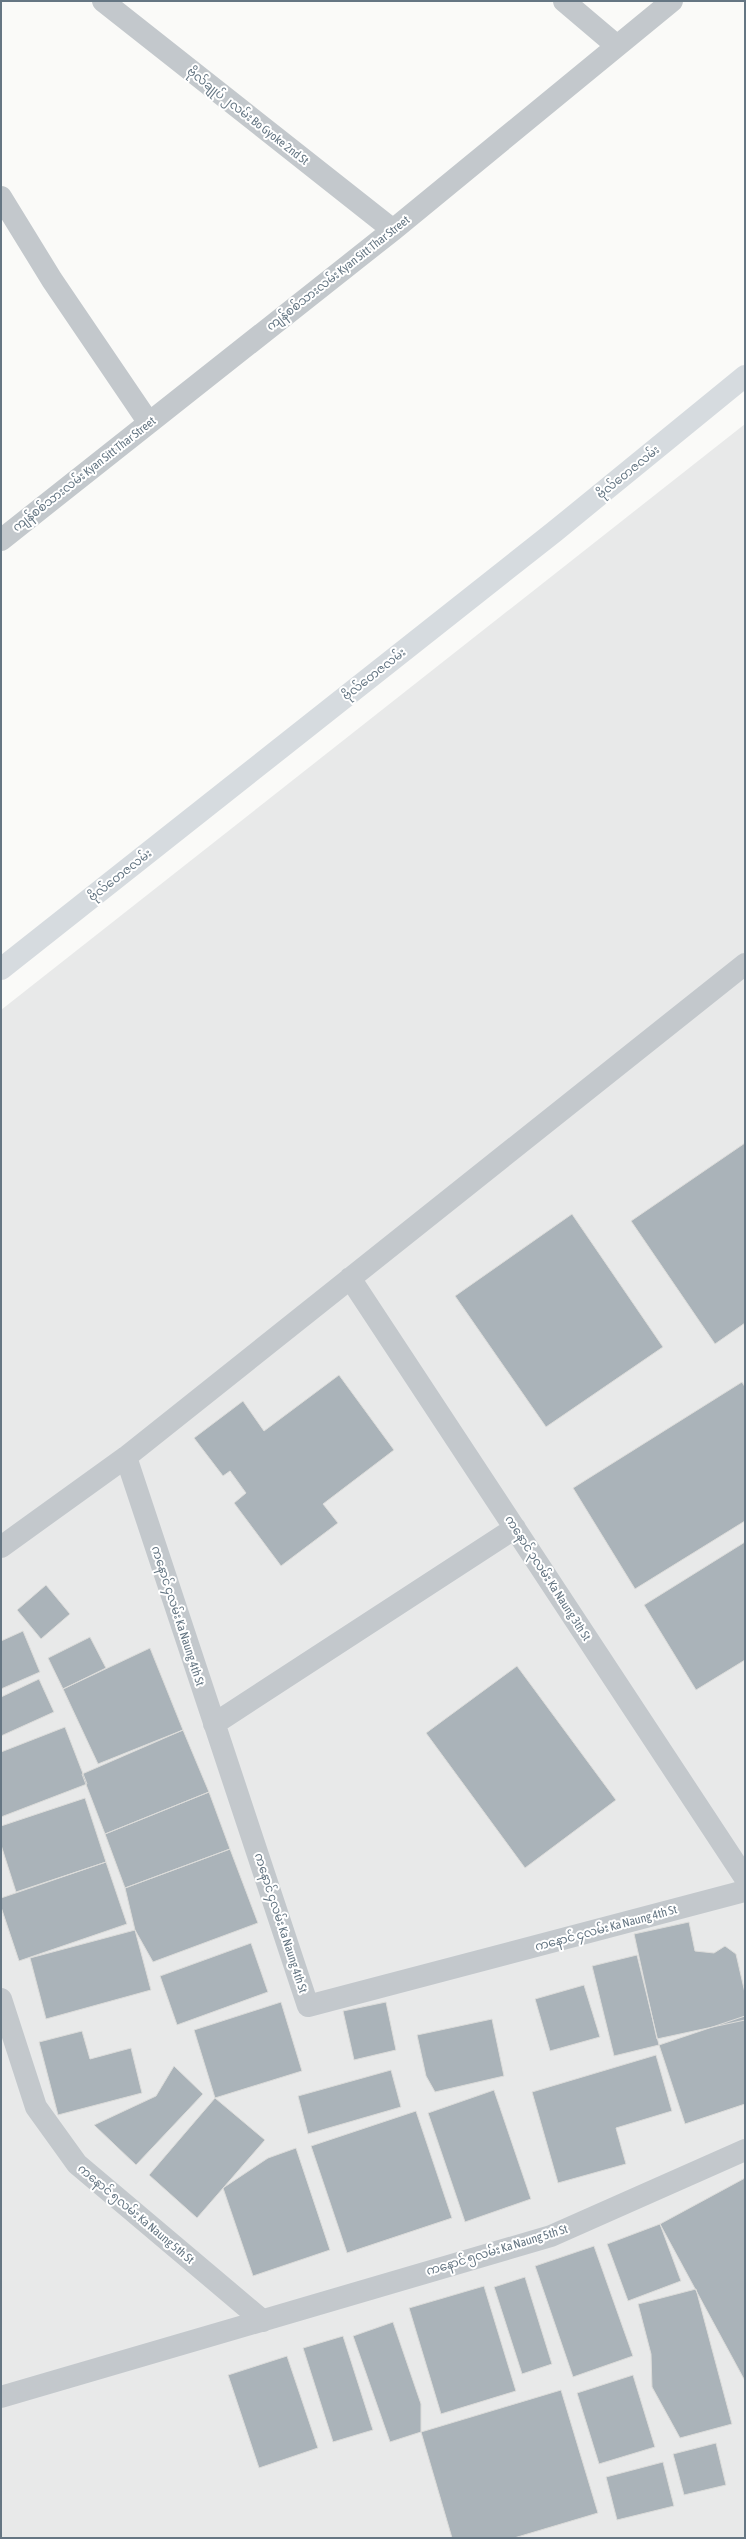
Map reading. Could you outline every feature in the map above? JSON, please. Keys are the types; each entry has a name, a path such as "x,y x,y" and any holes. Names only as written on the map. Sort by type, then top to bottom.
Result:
{"main road":[{"name":"ဗိုလ်တေဇလမ်း","path":"1,969 554,532 745,376"}],"street":[{"name":"ဗိုလ်ချုပ် ၂လမ်း Bo Gyoke 2nd St","path":"103,1 393,230"},
{"path":"564,1 617,46"},
{"name":"ကျန်စစ်သားလမ်း Kyan Sitt Thar Street","path":"1,540 393,230 672,1"},
{"path":"1,197 52,280 150,422"},
{"path":"1,1547 126,1457 745,964"},
{"name":"ကနောင် ၃လမ်း Ka Naung 3th St","path":"350,1278 745,1878"},
{"name":"ကနောင် ၄လမ်း Ka Naung 4th St","path":"126,1457 308,2006 745,1892"},
{"path":"214,1724 515,1528"},
{"name":"ကနောင် ၅လမ်း Ka Naung 5th St","path":"1,1999 36,2107 77,2164 263,2320"},
{"name":"ကနောင် ၅လမ်း Ka Naung 5th St","path":"1,2397 551,2236 745,2150"}],"shaded area":[{"path":"745,424 745,2538 1,2538 1,1010"}],"building":[{"path":"745,1143 745,1323 715,1344 631,1221"},
{"path":"572,1214 663,1347 546,1427 455,1296"},
{"path":"339,1375 394,1450 323,1504 338,1523 281,1566 234,1503 246,1493 230,1471 223,1476 194,1438 243,1401 264,1431"},
{"path":"742,1382 745,1387 745,1521 635,1589 573,1488"},
{"path":"745,1542 745,1660 696,1690 644,1605"},
{"path":"46,1585 70,1614 41,1639 17,1610"},
{"path":"23,1631 40,1672 1,1689 1,1641"},
{"path":"90,1637 106,1668 63,1689 48,1658"},
{"path":"150,1648 183,1730 98,1764 63,1689"},
{"path":"517,1666 616,1800 525,1868 426,1733"},
{"path":"39,1679 54,1712 1,1736 1,1697"},
{"path":"65,1727 87,1784 1,1817 1,1752"},
{"path":"183,1730 209,1792 105,1834 82,1774"},
{"path":"209,1792 230,1849 125,1888 105,1834"},
{"path":"85,1798 106,1862 16,1892 1,1845 1,1826"},
{"path":"230,1849 258,1923 153,1962 135,1930 125,1888"},
{"path":"106,1862 127,1924 19,1961 1,1907 1,1898"},
{"path":"689,1922 695,1951 714,1953 725,1946 736,1954 745,1993 745,2020 657,2039 634,1934"},
{"path":"135,1930 151,1990 46,2019 30,1958"},
{"path":"251,1943 268,1992 177,2025 160,1976"},
{"path":"637,1955 659,2045 614,2056 592,1966"},
{"path":"584,1985 600,2037 550,2051 535,1999"},
{"path":"281,2002 302,2071 215,2098 194,2030"},
{"path":"386,2002 396,2050 354,2060 343,2011"},
{"path":"745,2016 745,2104 685,2124 659,2045"},
{"path":"492,2019 504,2076 435,2092 426,2076 417,2035"},
{"path":"82,2031 90,2059 131,2048 142,2093 58,2115 39,2042"},
{"path":"656,2055 672,2111 616,2128 626,2164 558,2183 532,2092"},
{"path":"174,2066 203,2094 136,2165 94,2125 156,2096"},
{"path":"391,2070 401,2107 308,2134 298,2096"},
{"path":"494,2090 531,2199 465,2222 428,2113"},
{"path":"215,2098 265,2140 197,2218 149,2175"},
{"path":"416,2111 452,2218 347,2253 311,2146"},
{"path":"296,2148 330,2250 253,2276 223,2188 268,2158"},
{"path":"745,2178 745,2381 660,2224"},
{"path":"660,2224 681,2281 628,2301 607,2244"},
{"path":"594,2246 633,2356 573,2377 535,2266"},
{"path":"525,2277 552,2364 522,2374 494,2287"},
{"path":"484,2286 516,2391 441,2414 409,2308"},
{"path":"696,2289 732,2424 680,2438 652,2387 651,2354 638,2304"},
{"path":"393,2322 421,2404 421,2432 390,2442 353,2336"},
{"path":"343,2336 373,2430 333,2442 303,2348"},
{"path":"287,2356 318,2448 259,2468 228,2375"},
{"path":"633,2375 655,2447 599,2464 577,2393"},
{"path":"561,2390 598,2513 514,2538 452,2538 421,2432"},
{"path":"716,2443 726,2485 684,2495 673,2454"},
{"path":"663,2462 674,2506 617,2520 606,2477"}]}
